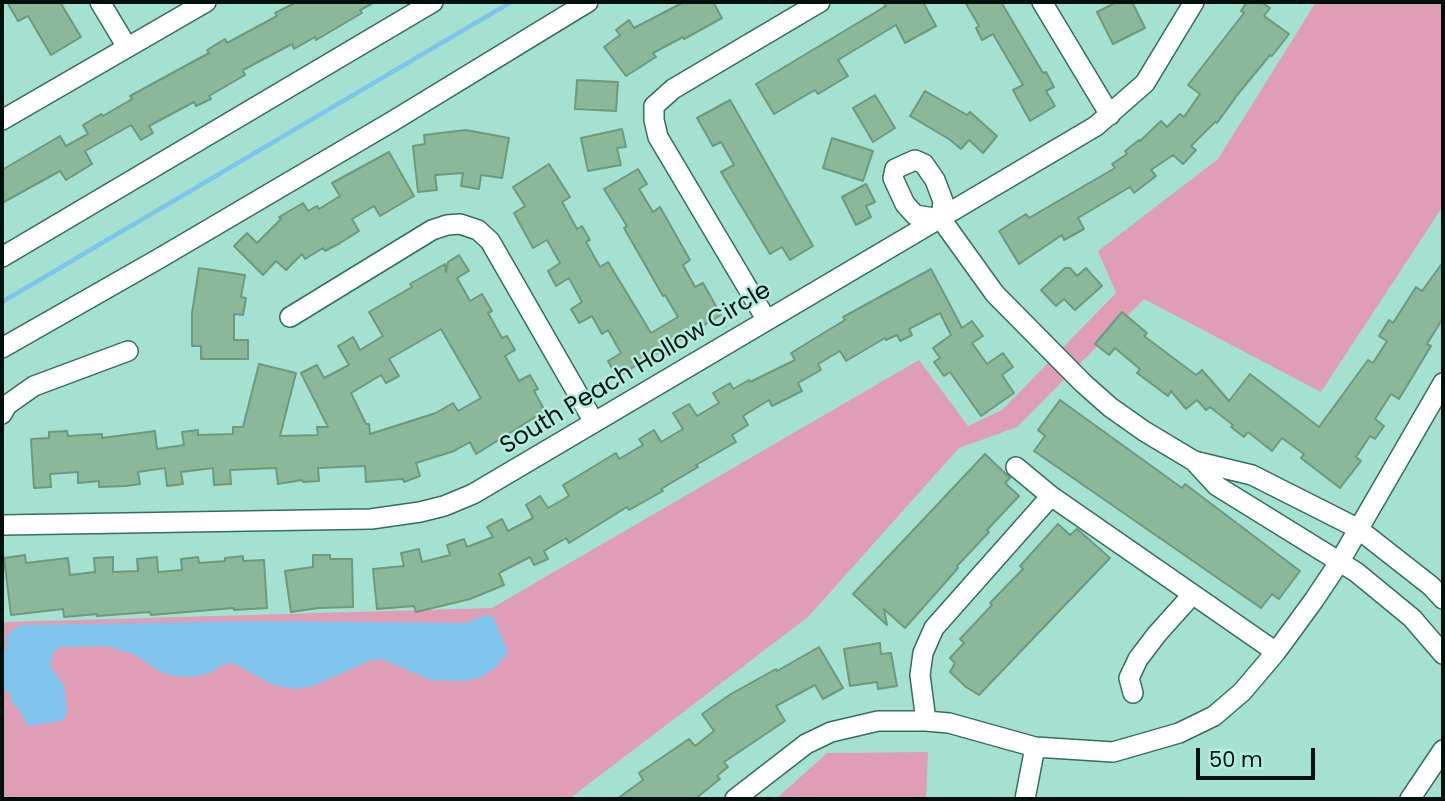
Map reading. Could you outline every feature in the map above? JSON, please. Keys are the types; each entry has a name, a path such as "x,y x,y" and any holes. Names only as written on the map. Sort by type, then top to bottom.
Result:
{"street":[{"path":"100,2 127,47"},
{"path":"2,120 206,2"},
{"path":"2,257 433,2"},
{"path":"2,348 335,155 588,2"},
{"path":"766,319 658,137 654,106 673,89 820,2"},
{"path":"1042,2 1110,115"},
{"name":"South Peach Hollow Circle","path":"2,525 342,520 397,516 444,506 473,494 1096,126 1145,83 1194,2"},
{"path":"941,219 995,294 1083,383 1144,431 1194,461 1217,486 1340,561 1412,618 1443,654"},
{"path":"290,317 439,227 460,224 478,230 490,241 594,422"},
{"path":"2,414 7,405 34,386 128,351"},
{"path":"735,799 806,744 831,732 878,721 926,721 974,729 1035,747 1113,752 1179,733 1214,716 1242,692 1276,652 1340,561 1443,383"},
{"path":"1194,461 1252,475 1357,528 1431,586 1443,599"},
{"path":"1016,467 1051,496 1276,652"},
{"path":"926,721 920,675 923,653 934,628 1051,496"},
{"path":"1133,693 1129,678 1138,659 1192,595"},
{"path":"1025,799 1035,747"},
{"path":"1410,799 1443,750"}],"shaded area":[{"path":"1316,2 1443,2 1443,206 1321,392 1144,299 1017,427 959,448 808,617 569,799 2,799 2,625 6,622 492,608 919,360 968,426 1002,410 1116,293 1098,251 1218,159"},
{"path":"928,752 926,799 776,799 827,753"}],"water":[{"path":"486,615 493,616 508,652 494,669 479,678 461,681 431,680 384,660 372,660 313,686 294,689 273,685 233,663 222,665 211,673 191,677 174,676 159,671 135,655 107,646 60,647 53,653 50,666 64,685 67,713 62,721 27,726 22,714 11,701 10,694 2,687 2,652 6,651 7,634 20,625 261,621 466,623"}],"building":[{"path":"7,2 60,2 81,37 51,55 28,16 18,21"},
{"path":"297,2 375,2 360,10 362,13 316,40 315,37 294,49 292,44 243,70 245,75 209,96 211,99 196,106 194,102 149,126 153,133 141,140 131,125 85,151 92,164 66,180 60,171 2,203 2,170 60,136 66,146 88,134 83,125 101,114 103,116 132,99 130,96 209,53 207,50 225,39 227,43"},
{"path":"684,2 713,2 722,18 653,53 656,57 626,76 604,47 620,35 616,30 629,20 634,28"},
{"path":"883,2 923,2 936,26 905,43 896,25 838,60 848,76 818,94 815,90 774,114 756,84 886,6"},
{"path":"965,2 1001,2 1054,87 1046,91 1055,106 1030,121 1013,90 1023,85 993,34 982,40 976,28 979,26"},
{"path":"1117,2 1132,2 1145,28 1113,44 1097,12"},
{"path":"1247,2 1261,2 1270,8 1264,16 1289,34 1217,123 1191,146 1196,150 1183,164 1173,155 1151,170 1156,176 1134,193 1130,187 1078,218 1084,229 1064,240 1062,235 1019,264 999,231 1026,214 1029,218 1115,168 1112,164 1127,154 1125,151 1161,121 1167,127 1180,114 1184,117 1200,94 1188,85 1244,13 1241,11"},
{"path":"577,80 618,82 616,111 575,109"},
{"path":"925,91 967,115 970,112 997,136 983,153 969,140 961,149 910,116"},
{"path":"875,95 895,128 873,142 853,108"},
{"path":"730,100 813,246 790,260 782,247 770,254 721,172 734,165 721,142 713,146 697,118"},
{"path":"622,129 626,147 617,148 621,165 588,171 581,138"},
{"path":"466,130 509,138 502,178 481,175 479,189 461,186 463,173 435,175 437,190 418,192 413,146 425,144 424,135"},
{"path":"832,138 873,151 863,181 823,168"},
{"path":"389,152 414,196 380,216 374,206 352,219 359,231 340,243 325,251 323,248 305,259 302,254 286,270 276,261 263,275 234,246 247,233 257,243 281,219 279,217 303,203 308,211 317,206 319,209 340,196 332,183"},
{"path":"549,164 570,197 562,202 577,229 582,226 590,240 586,242 600,267 608,262 651,333 678,317 665,295 663,296 624,228 627,226 604,189 638,169 647,184 639,189 653,212 660,207 690,260 683,265 695,287 703,283 721,315 617,377 608,361 621,353 608,330 602,334 592,316 579,323 571,309 582,302 569,278 556,286 548,271 560,263 547,240 533,248 514,213 525,206 513,187"},
{"path":"866,184 875,202 866,206 871,217 856,225 842,197"},
{"path":"459,255 469,271 457,278 470,301 482,294 492,311 488,313 502,338 507,336 515,350 505,356 519,381 530,375 538,389 534,391 545,411 476,454 470,442 454,451 416,463 420,476 404,482 403,479 366,482 365,466 318,468 319,481 302,480 278,484 276,468 230,470 231,484 214,485 213,468 181,472 183,484 167,486 165,468 138,472 140,484 99,487 99,481 78,483 78,472 50,474 51,487 34,488 31,439 49,438 49,432 67,431 68,436 102,434 102,438 155,431 157,449 184,445 182,432 198,430 198,435 233,434 233,427 243,427 259,364 296,373 280,436 318,435 317,427 328,427 301,373 317,365 324,378 349,365 338,346 353,337 360,350 383,336 369,312 445,264 446,272 448,262","holes":["441,329 481,398 458,411 453,403 436,413 370,434 369,424 366,424 351,393 381,375 386,383 399,376 389,359"]},
{"path":"1443,262 1443,318 1427,344 1431,346 1399,399 1391,394 1375,419 1384,426 1375,439 1370,436 1356,457 1361,461 1340,488 1301,458 1304,454 1282,438 1272,451 1248,432 1244,437 1231,427 1233,425 1210,407 1206,410 1197,400 1186,409 1171,391 1168,396 1137,373 1140,369 1115,348 1109,355 1095,344 1122,312 1147,333 1144,336 1196,375 1202,370 1229,401 1250,374 1319,427 1368,360 1373,363 1387,341 1379,336 1389,320 1393,323 1416,287 1422,291"},
{"path":"199,268 245,275 241,297 246,298 243,315 234,314 234,340 248,340 248,359 201,359 201,346 192,346 192,313"},
{"path":"1065,268 1070,268 1077,276 1086,268 1102,286 1075,310 1064,299 1056,306 1041,290"},
{"path":"931,269 962,328 972,321 983,336 972,343 987,364 1003,353 1013,367 1002,375 1014,393 981,416 950,372 944,376 934,362 940,358 933,348 951,335 940,313 909,329 912,335 900,341 897,335 886,340 885,338 846,361 840,351 818,364 821,370 798,383 802,391 772,406 769,400 743,416 748,425 732,435 736,442 696,465 698,467 661,489 663,491 629,510 627,507 569,543 566,538 544,551 548,559 534,565 530,557 499,573 504,585 470,599 416,612 414,606 377,609 373,569 404,566 401,553 419,549 422,562 450,555 447,545 464,539 467,547 493,537 487,527 502,519 508,531 533,518 526,505 540,496 548,508 569,496 563,485 616,453 619,459 643,445 639,439 654,430 661,442 683,429 673,413 689,404 697,416 719,403 713,393 730,383 733,389 795,360 791,353 845,320 843,317"},
{"path":"1060,400 1182,488 1185,484 1300,571 1279,599 1272,594 1261,608 1034,451 1045,436 1038,430"},
{"path":"985,454 1010,478 1005,483 1019,496 905,628 884,609 887,625 853,594"},
{"path":"1058,524 1070,535 1077,529 1110,558 979,695 950,672 955,663 950,658 964,643 960,639 1023,569 1020,566"},
{"path":"25,555 26,563 68,558 70,575 95,572 94,558 113,557 113,572 138,571 137,559 157,557 158,572 182,570 181,559 198,557 199,563 225,561 225,558 243,556 243,561 264,560 267,608 64,617 63,609 11,615 4,558"},
{"path":"313,555 330,555 330,559 352,559 353,607 291,612 285,571 313,567"},
{"path":"880,643 881,654 891,653 897,686 878,689 877,682 850,686 844,649"},
{"path":"819,647 843,688 823,699 815,685 776,706 785,721 724,762 728,767 717,776 720,779 695,799 617,799 643,780 639,773 689,739 695,746 714,731 702,714 731,694"}],"waterway":[{"path":"2,302 511,2"}]}
